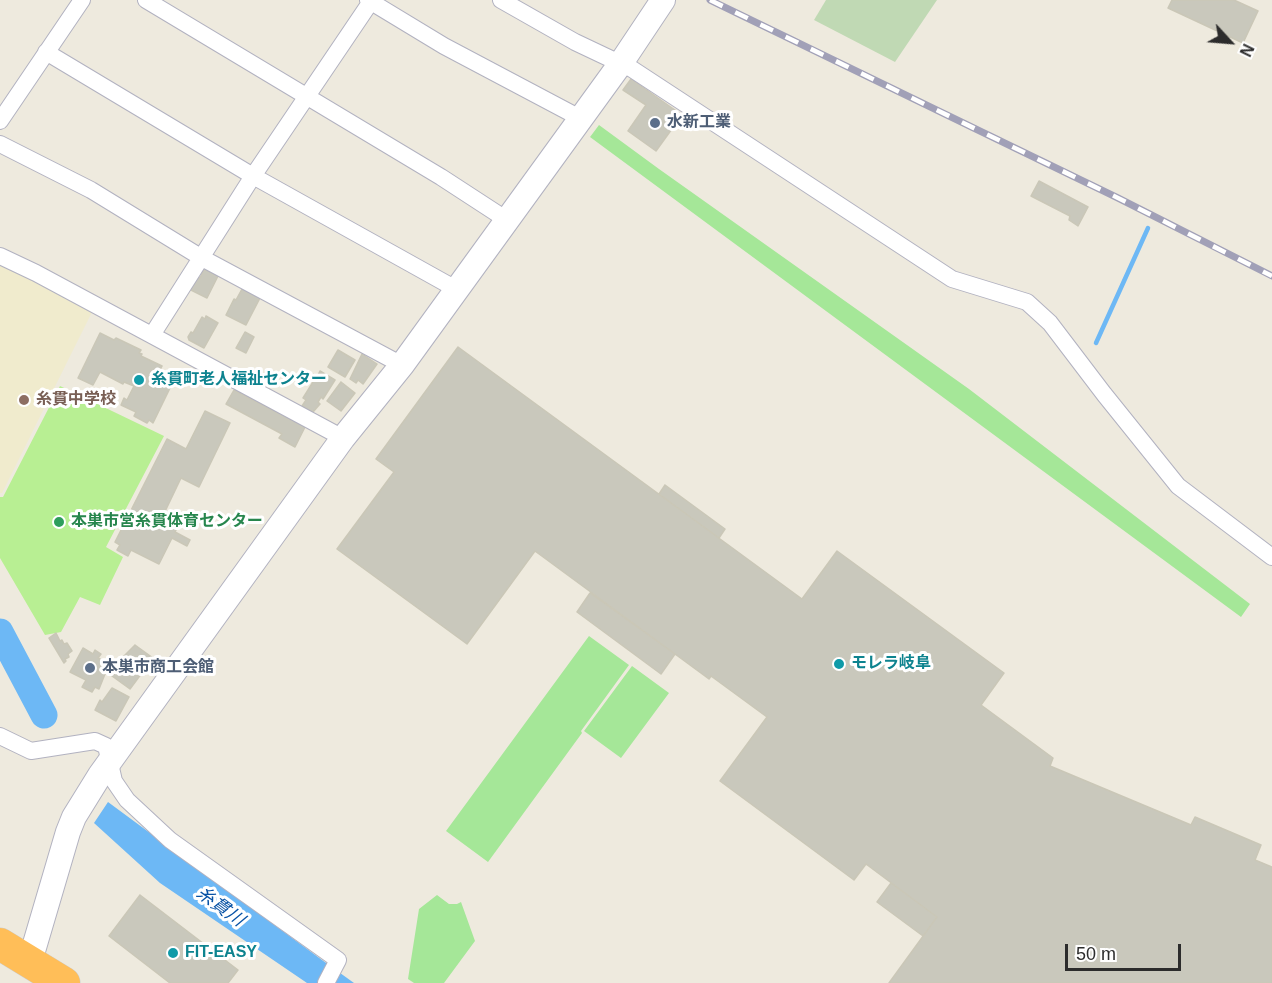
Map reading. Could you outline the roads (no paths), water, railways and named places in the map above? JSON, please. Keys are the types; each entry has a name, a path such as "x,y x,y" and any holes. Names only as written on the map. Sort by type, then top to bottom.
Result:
{"highway":[{"path":"0,944 27,972 64,983"}],"street":[{"path":"0,121 82,0"},
{"path":"146,0 441,177 507,220"},
{"path":"501,0 575,42 621,63 952,279 1027,302 1050,323 1178,486 1271,554"},
{"path":"27,972 74,817 110,761 343,438 402,365 621,63 663,0"},
{"path":"152,335 253,176 370,1 444,46 580,118"},
{"path":"46,52 253,176 456,289"},
{"path":"0,144 91,190 202,258 402,365"},
{"path":"0,256 36,273 343,438"},
{"path":"0,736 31,751 95,741 106,746 114,782 127,801 170,840 338,960 326,983"}],"water":[{"path":"108,802 354,983 307,983 160,883 94,823"}],"waterway":[{"path":"1096,343 1148,228"},
{"name":"糸貫川","path":"0,632 44,715"}],"railway":[{"path":"710,0 1118,198 1272,276"}],"place":[{"name":"水新工業","path":"655,123"},
{"name":"糸貫町老人福祉センター","path":"139,380"},
{"name":"糸貫中学校","path":"24,400"},
{"name":"本巣市営糸貫体育センター","path":"59,522"},
{"name":"モレラ岐阜","path":"839,664"},
{"name":"本巣市商工会館","path":"90,668"},
{"name":"FIT-EASY","path":"173,953"}]}
